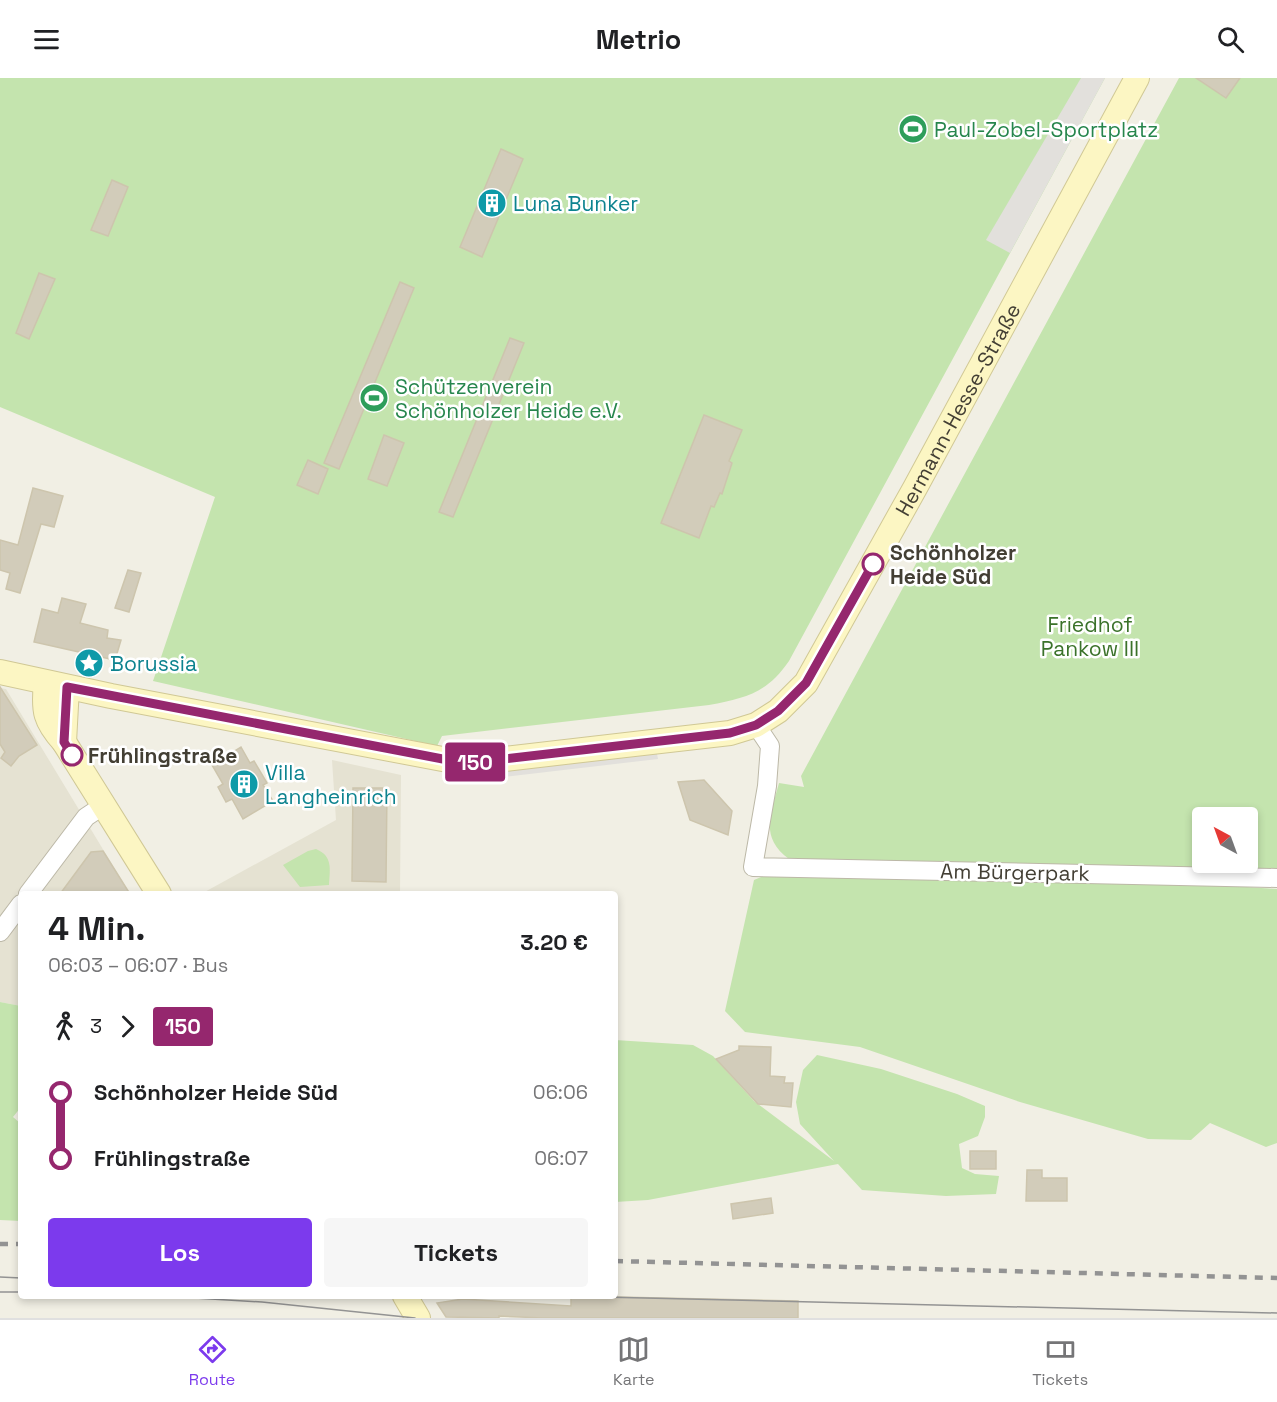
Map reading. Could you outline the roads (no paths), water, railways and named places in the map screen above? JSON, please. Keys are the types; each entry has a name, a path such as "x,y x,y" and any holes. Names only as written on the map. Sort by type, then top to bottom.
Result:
{"main road":[{"name":"Hermann-Hesse-Straße","path":"0,672 56,685 453,761 490,760 730,733 756,725 778,711 806,683 915,488 1137,78"},
{"path":"56,685 44,710 51,728 64,742 157,891"},
{"path":"407,1299 418,1318"}],"street":[{"name":"Am Bürgerpark","path":"756,725 770,747 767,786 753,867 1277,878"},
{"path":"30,891 86,817 104,805"},
{"path":"0,932 18,908"}],"tram line":[{"path":"0,1277 18,1278"},
{"path":"0,1292 18,1292"},
{"path":"618,1297 1277,1313"},
{"path":"212,1299 415,1318"}],"railway":[{"path":"0,1244 18,1244"},
{"path":"618,1261 1277,1278"}],"place":[{"name":"Paul-Zobel-Sportplatz","path":"913,129"},
{"name":"Luna Bunker","path":"492,203"},
{"name":"Schützenverein Schönholzer Heide e.V.","path":"374,398"},
{"name":"Schönholzer Heide Süd","path":"873,564"},
{"name":"Borussia","path":"89,663"},
{"name":"Frühlingstraße","path":"72,755"},
{"name":"Villa Langheinrich","path":"244,784"}],"park label":[{"name":"Friedhof Pankow III","path":"1090,636"}]}
